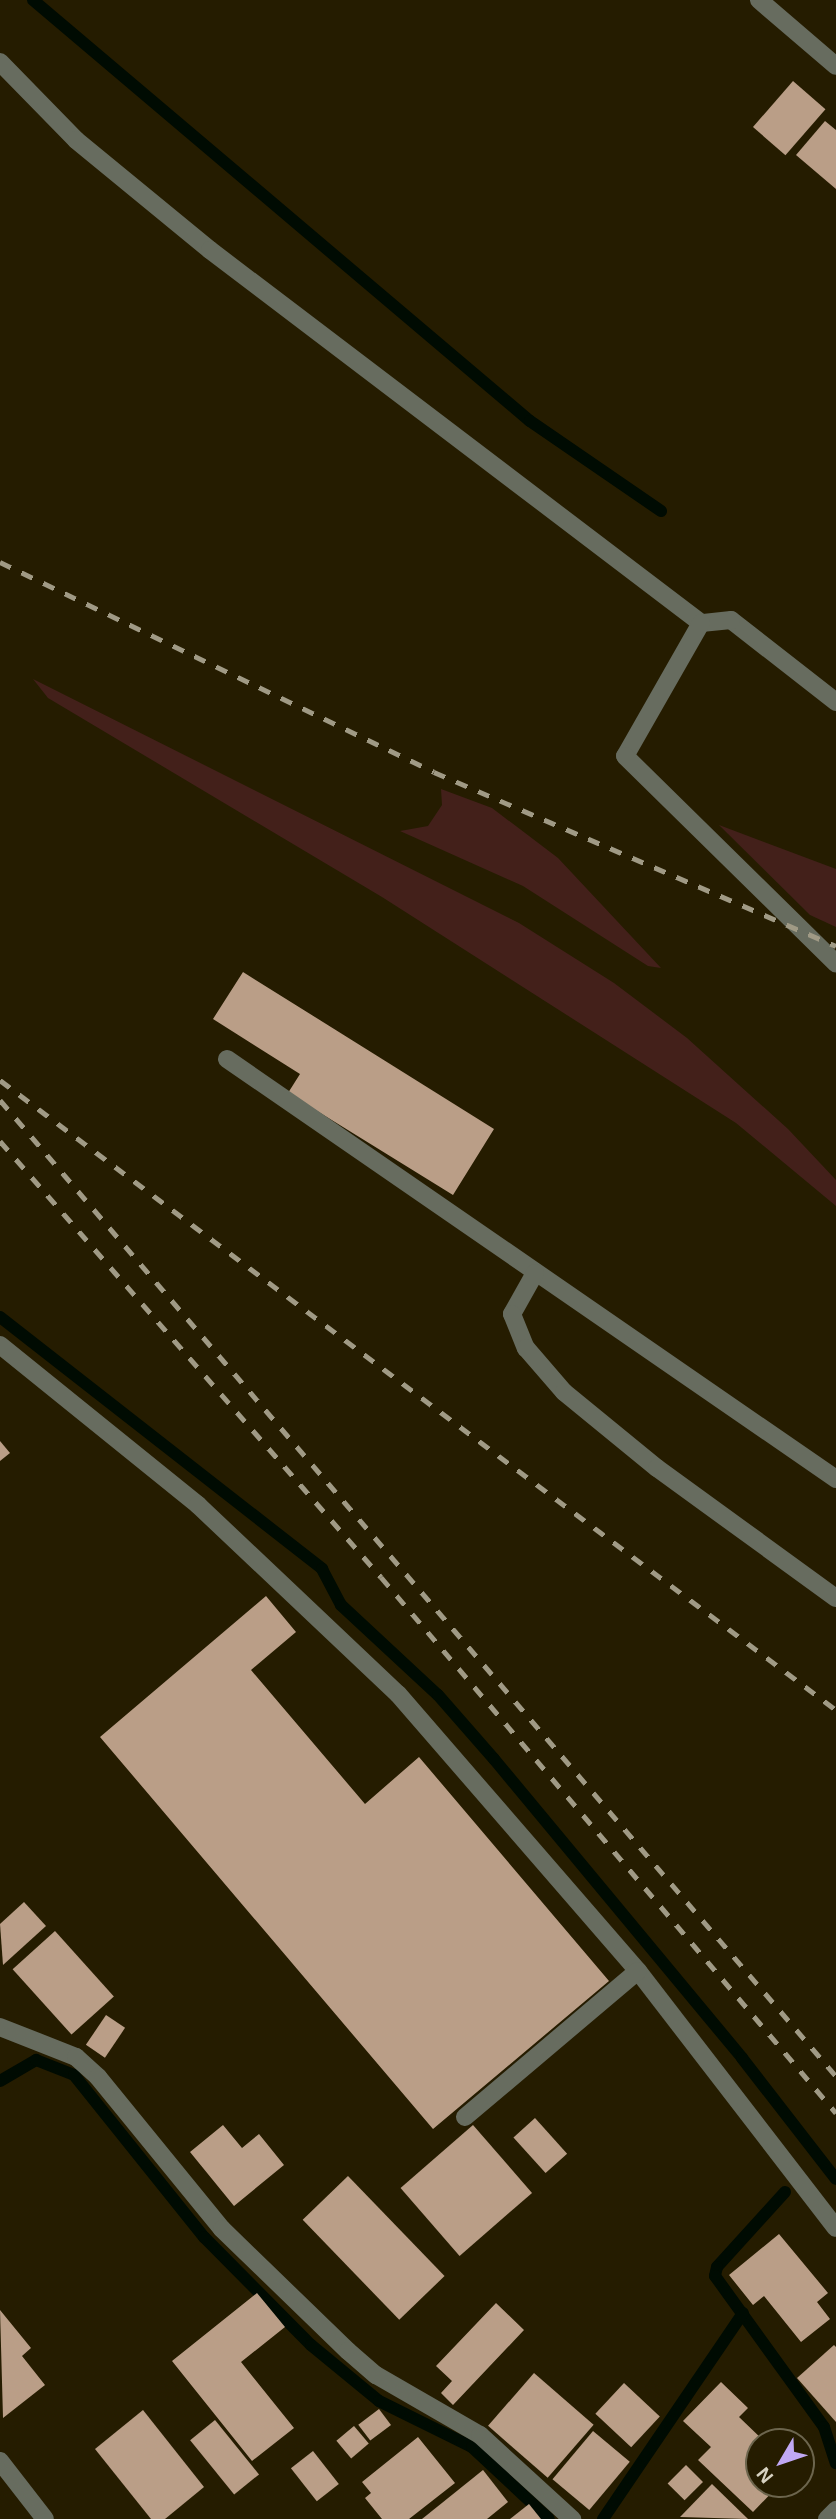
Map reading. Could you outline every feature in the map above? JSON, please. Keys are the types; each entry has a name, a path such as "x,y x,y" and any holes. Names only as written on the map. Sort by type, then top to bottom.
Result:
{"street":[{"path":"759,0 836,66"},
{"path":"0,62 76,141 210,250 701,623 730,620 836,702"},
{"path":"701,623 625,756 836,962"},
{"path":"227,1059 836,1479"},
{"path":"535,1273 523,1290 512,1314 526,1348 564,1392 657,1468 836,1598"},
{"path":"0,1345 198,1505 398,1694 638,1971 836,2228"},
{"path":"465,2117 638,1971"},
{"path":"0,2027 76,2057 98,2077 222,2229 348,2351 376,2375 480,2435 572,2519"},
{"path":"1,2465 45,2519"},
{"path":"827,2519 836,2510"}],"shaded area":[{"path":"33,679 519,923 614,983 687,1038 788,1129 836,1180 836,1206 736,1123 382,897 48,698"},
{"path":"441,789 492,808 558,858 661,968 648,966 523,886 400,831 428,826 442,805"},
{"path":"719,825 836,869 836,927 810,915"}],"building":[{"path":"793,81 825,109 785,155 753,127"},
{"path":"825,121 836,130 836,189 796,155"},
{"path":"243,972 494,1129 453,1195 288,1093 300,1074 213,1019"},
{"path":"0,1441 10,1453 0,1461"},
{"path":"266,1596 296,1632 251,1670 365,1804 419,1757 609,1981 433,2129 100,1737"},
{"path":"24,1902 46,1926 3,1965 0,1924"},
{"path":"55,1931 114,1996 72,2035 13,1969"},
{"path":"106,2015 125,2028 105,2058 86,2045"},
{"path":"535,2118 567,2154 546,2173 513,2137"},
{"path":"223,2125 242,2148 259,2134 284,2165 234,2206 190,2152"},
{"path":"473,2125 532,2193 460,2256 401,2188"},
{"path":"348,2176 445,2276 399,2320 303,2220"},
{"path":"779,2234 828,2293 817,2302 830,2319 801,2342 764,2296 753,2305 729,2275"},
{"path":"257,2293 285,2327 241,2362 294,2428 252,2461 172,2361"},
{"path":"496,2303 524,2330 453,2405 441,2393 452,2381 436,2366"},
{"path":"0,2310 31,2348 22,2356 45,2385 3,2418"},
{"path":"834,2345 836,2347 836,2422 797,2378"},
{"path":"534,2373 594,2425 548,2478 488,2426"},
{"path":"721,2382 748,2408 739,2417 750,2428 745,2428 745,2498 766,2498 753,2512 698,2460 711,2447 683,2421"},
{"path":"624,2383 660,2416 631,2447 595,2414"},
{"path":"379,2409 391,2425 370,2441 358,2425"},
{"path":"143,2410 204,2487 165,2519 151,2519 95,2449"},
{"path":"215,2420 259,2474 234,2495 190,2440"},
{"path":"354,2426 369,2444 351,2458 336,2441"},
{"path":"593,2431 630,2462 589,2510 553,2479"},
{"path":"418,2437 455,2483 409,2519 382,2519 365,2498 371,2493 362,2482"},
{"path":"313,2451 339,2484 317,2501 291,2468"},
{"path":"686,2465 703,2482 685,2500 668,2483"},
{"path":"483,2470 508,2502 487,2519 422,2519"},
{"path":"712,2484 748,2519 680,2517"},
{"path":"529,2504 541,2519 510,2519"}],"waterway":[{"path":"33,0 530,421 661,511"},
{"path":"0,1317 322,1569 341,1605 438,1695 494,1759 742,2058 836,2179"},
{"path":"0,2081 36,2060 74,2075 204,2237 311,2345 379,2401 472,2447 549,2519"},
{"path":"785,2192 717,2267 715,2276 824,2427 836,2463"},
{"path":"603,2519 743,2313"}],"railway":[{"path":"0,562 434,772 836,946"},
{"path":"0,1080 836,1710"},
{"path":"0,1100 836,2076"},
{"path":"0,1141 381,1577 836,2113"}]}
